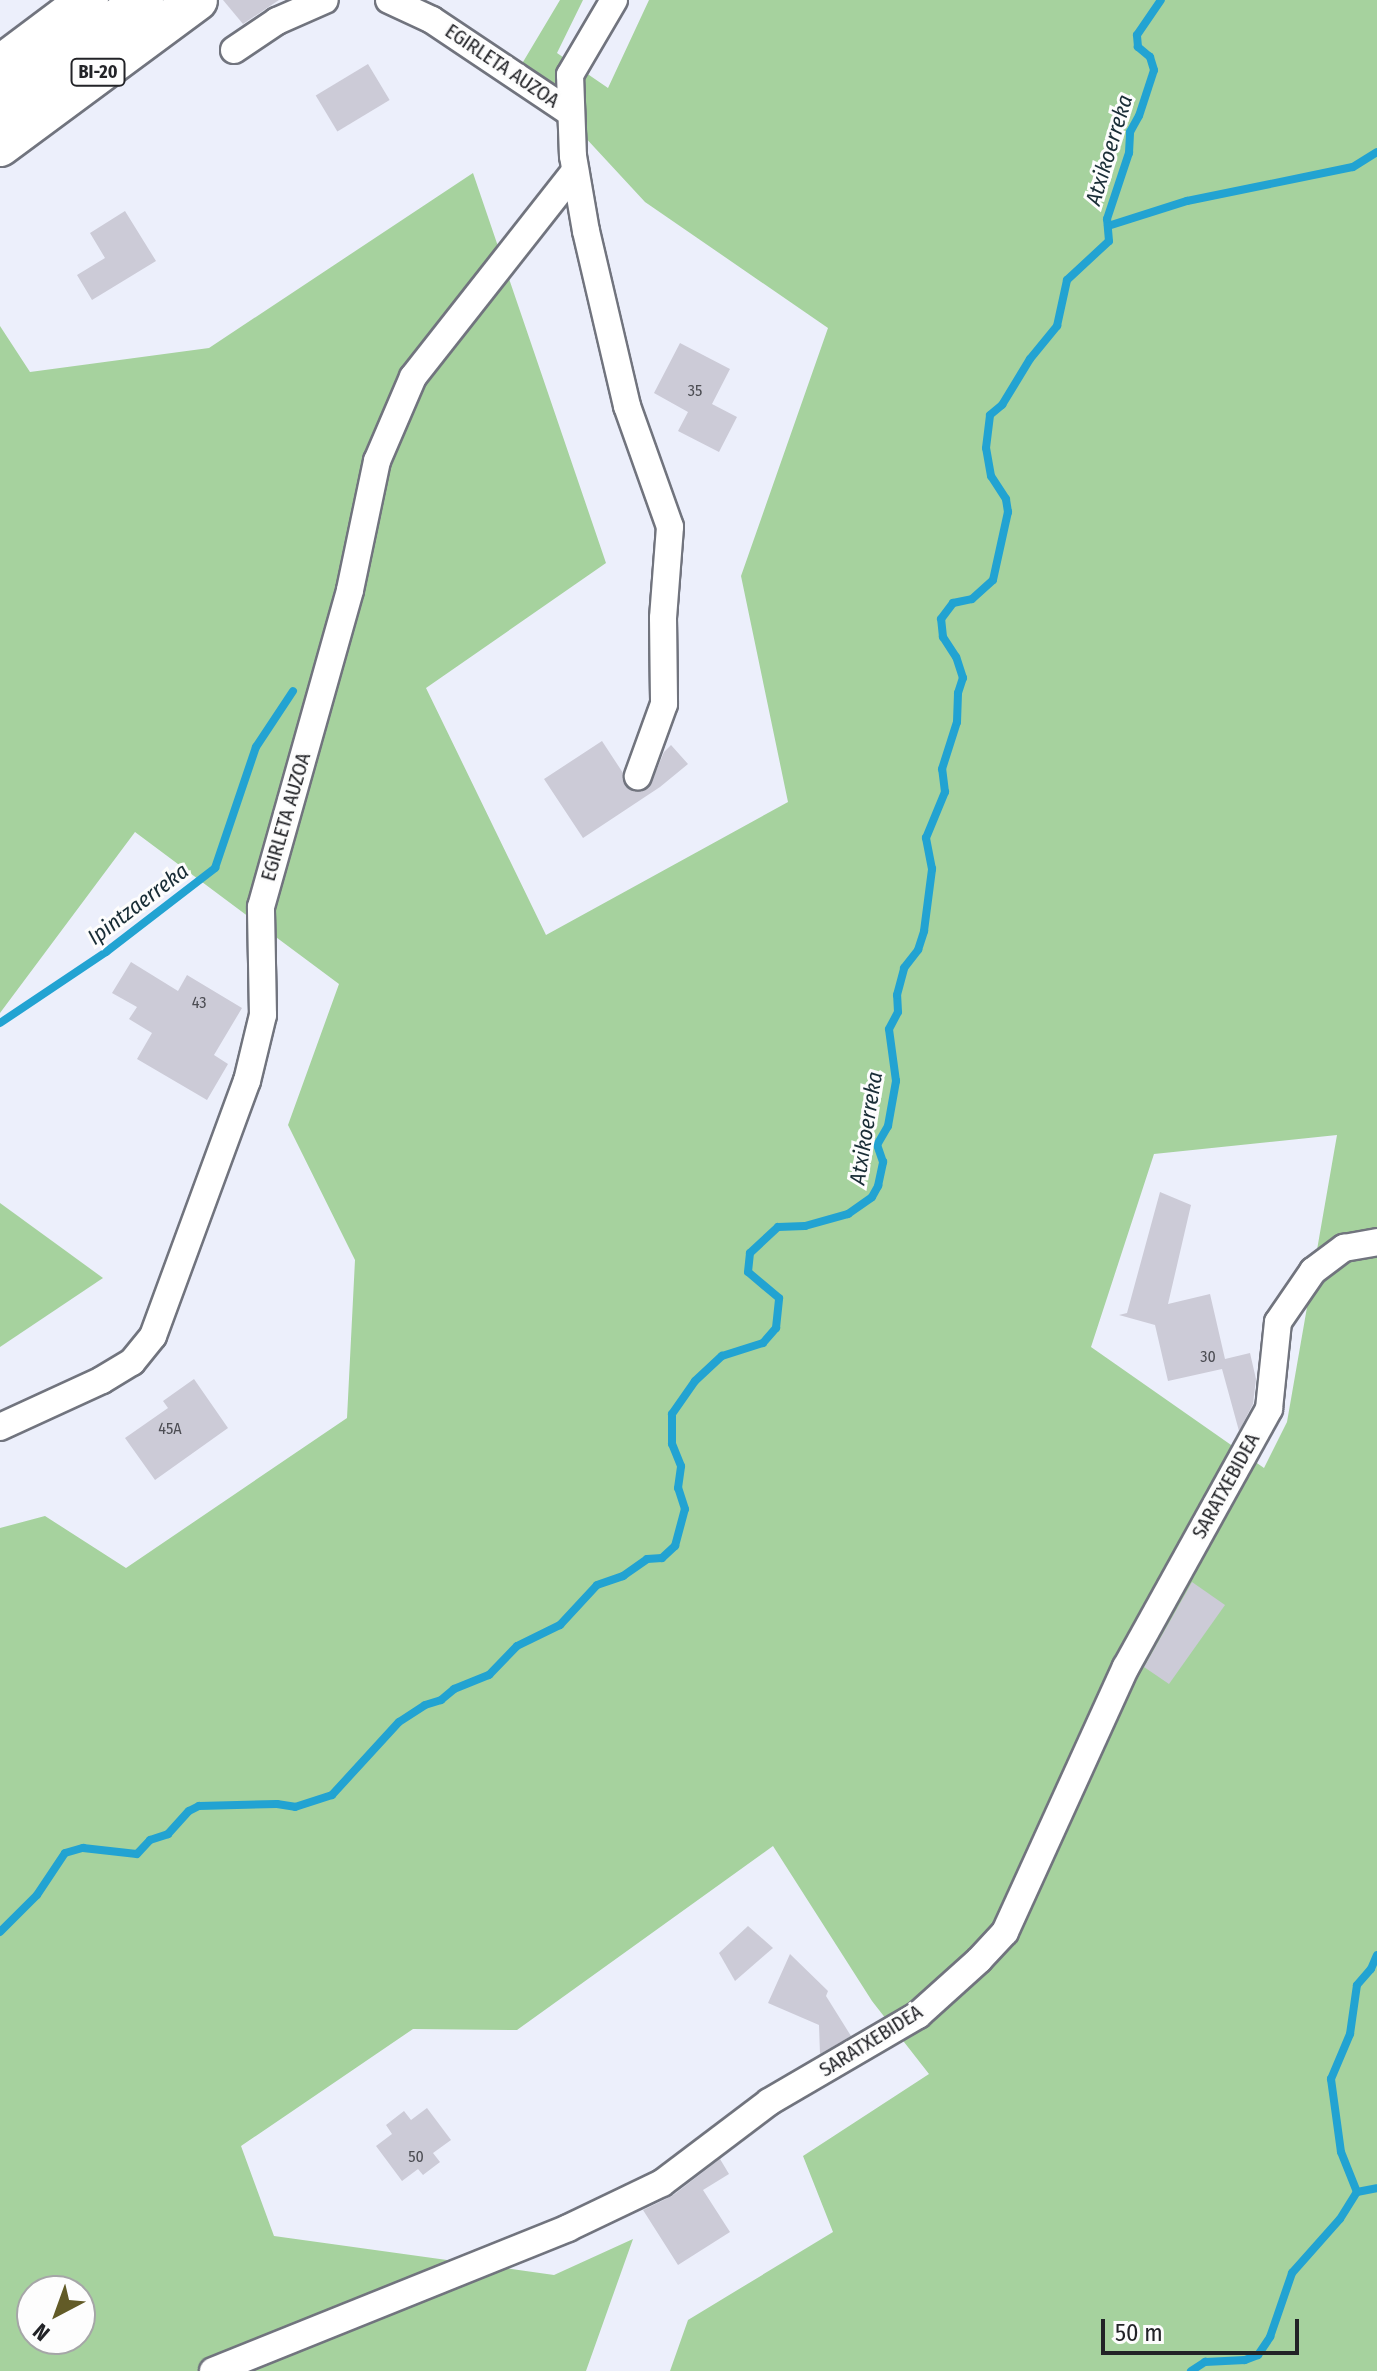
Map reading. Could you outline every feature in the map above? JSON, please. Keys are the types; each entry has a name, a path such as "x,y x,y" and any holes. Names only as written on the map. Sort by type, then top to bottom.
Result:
{"main road":[{"path":"0,66 88,0"},
{"name":"BI-20","path":"0,106 143,0"},
{"name":"BI-20","path":"0,146 197,0"}],"street":[{"path":"234,50 277,21 325,0"},
{"name":"EGIRLETA AUZOA","path":"389,0 432,20 571,113"},
{"name":"EGIRLETA AUZOA","path":"614,0 570,75 571,113 575,171 627,406 670,527 663,618 664,704 638,776"},
{"name":"EGIRLETA AUZOA","path":"0,1427 102,1380 132,1362 153,1336 247,1081 263,1015 261,907 350,590 377,461 413,377 575,171"},
{"name":"SARATXEBIDEA","path":"213,2371 568,2228 662,2183 769,2102 918,2015 979,1960 1005,1932 1126,1667 1269,1409 1278,1322 1313,1271 1344,1248 1377,1242"}],"green space":[{"path":"560,0 583,0 557,53 608,88 649,0 1377,0 1377,2371 670,2371 688,2320 833,2232 803,2156 929,2074 872,2001 773,1846 517,2030 413,2029 241,2146 274,2236 554,2275 633,2239 586,2371 0,2371 0,1528 45,1516 126,1568 347,1418 355,1260 288,1125 339,984 135,832 0,1013 0,326 30,372 209,348 473,173 606,563 426,688 546,935 788,802 741,576 828,328 645,202 520,67","holes":["1337,1135 1287,1422 1264,1468 1091,1347 1154,1154"]},
{"path":"0,1203 103,1278 0,1347"}],"building":[{"path":"223,0 279,0 243,24"},
{"path":"368,64 390,100 337,131 316,95"},
{"path":"125,211 156,261 92,300 77,275 105,258 90,233"},
{"path":"680,343 730,369 712,404 737,417 719,452 678,431 688,412 654,393"},
{"path":"602,741 623,773 625,786 633,791 649,788 664,752 671,745 688,764 660,787 583,838 544,779"},
{"path":"131,962 178,991 187,975 242,1008 214,1055 228,1064 207,1100 137,1059 152,1033 129,1019 137,1007 112,993"},
{"path":"1160,1192 1191,1205 1168,1304 1210,1294 1225,1359 1250,1353 1256,1379 1253,1404 1239,1431 1222,1369 1168,1381 1155,1325 1119,1315 1127,1313"},
{"path":"194,1379 228,1428 155,1480 125,1438 168,1408 163,1401"},
{"path":"1192,1582 1225,1605 1169,1684 1144,1667"},
{"path":"748,1926 773,1948 735,1981 719,1953"},
{"path":"790,1954 828,1991 826,1996 851,2036 820,2054 819,2025 768,2003"},
{"path":"427,2108 451,2140 433,2153 440,2162 423,2175 418,2169 402,2181 376,2146 392,2134 386,2125 404,2111 411,2120"},
{"path":"720,2159 729,2174 703,2190 730,2232 678,2265 643,2210 672,2196"}],"waterway":[{"name":"Atxikoerreka","path":"0,1932 37,1895 65,1853 83,1848 137,1854 150,1840 168,1834 189,1811 199,1806 277,1804 295,1807 332,1795 399,1722 425,1705 441,1700 454,1689 489,1675 517,1646 560,1625 597,1585 623,1576 647,1559 662,1558 675,1546 685,1509 678,1488 681,1466 672,1444 672,1414 695,1381 722,1356 763,1343 776,1328 779,1298 748,1272 750,1253 778,1227 805,1226 848,1214 872,1197 878,1186 883,1162 877,1145 888,1126 896,1081 889,1029 898,1012 897,995 904,968 918,950 924,931 932,869 926,838 945,792 942,769 957,722 958,693 963,678 956,657 943,637 941,619 953,603 972,599 993,580 1008,512 1006,499 991,476 986,448 990,415 1002,405 1030,359 1057,326 1067,280 1109,241 1107,219 1129,153 1130,132 1139,116 1154,70 1150,57 1138,47 1137,35 1161,0"},
{"path":"1108,226 1187,201 1353,167 1377,152"},
{"name":"Ipintzaerreka","path":"0,1023 106,952 215,868 256,747 293,691"},
{"path":"1357,2192 1341,2152 1331,2079 1350,2034 1357,1985 1371,1969 1377,1955"},
{"path":"1191,2371 1205,2362 1245,2360 1258,2355 1270,2337 1292,2273 1340,2219 1357,2192 1377,2188"}]}
